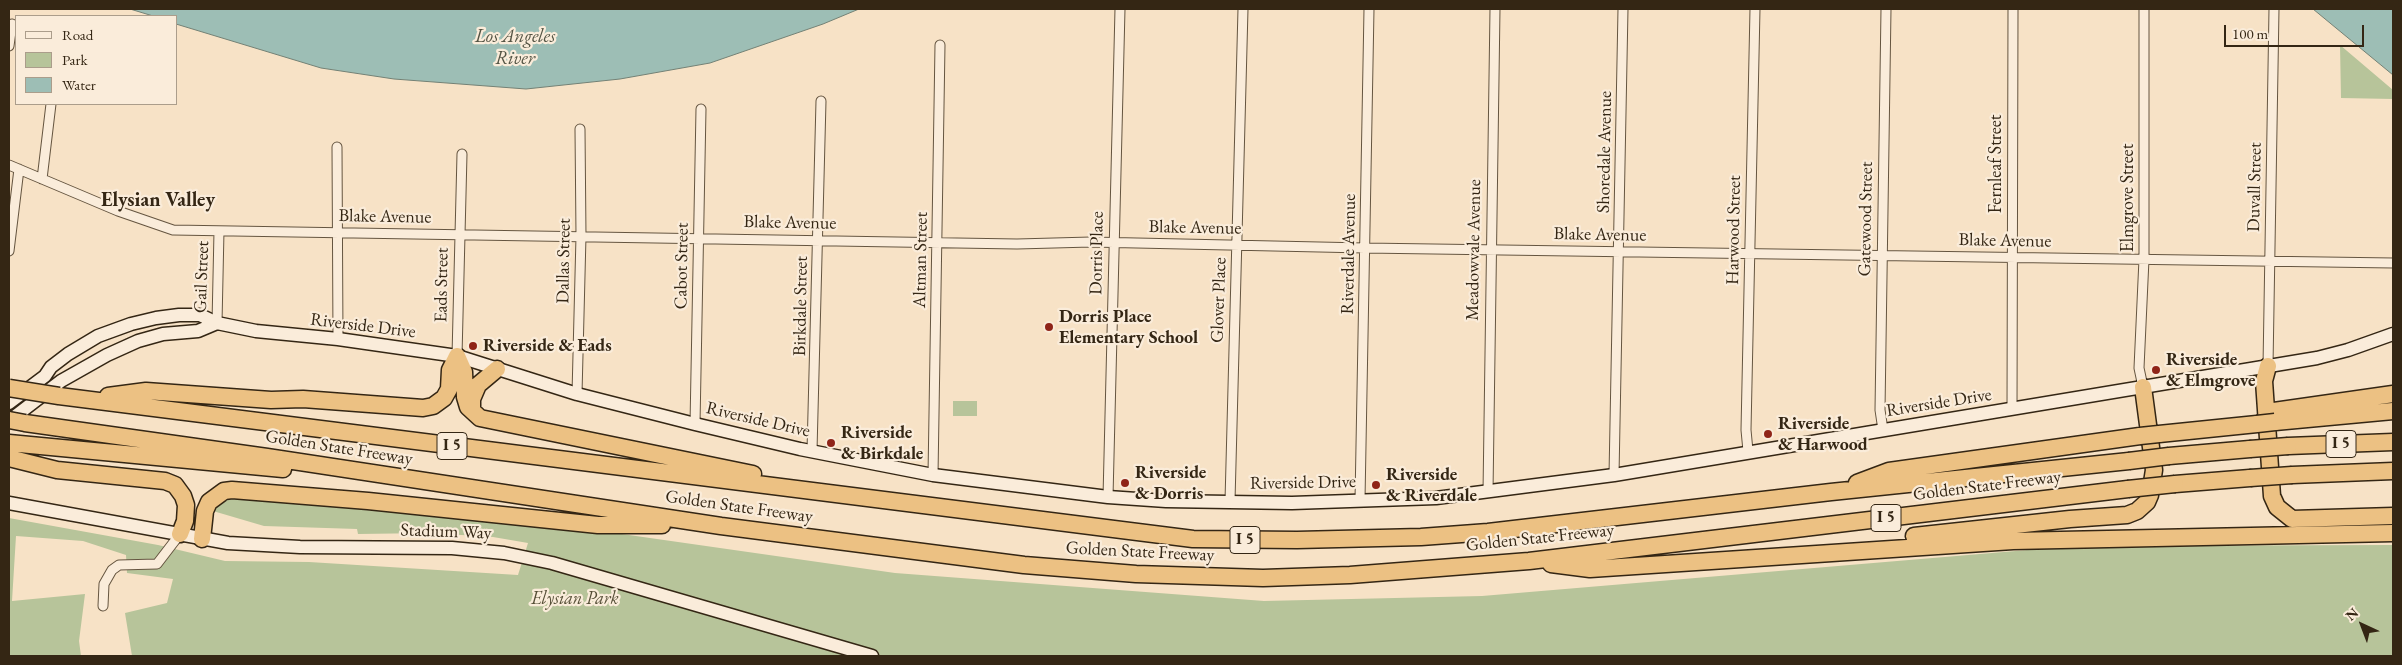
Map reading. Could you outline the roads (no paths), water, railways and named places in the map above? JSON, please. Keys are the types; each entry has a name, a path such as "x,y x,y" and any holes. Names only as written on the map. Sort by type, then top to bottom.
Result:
{"highway":[{"path":"87,399 146,390 271,400 303,400 422,408 433,406 444,398 449,389 450,370 457,356"},
{"path":"457,356 464,372 465,397 468,407 473,413 489,421 795,482 846,496"},
{"path":"2268,366 2264,381 2272,496 2277,506 2292,519 2303,520 2393,516"},
{"path":"473,413 472,399 474,392 482,380 497,369"},
{"path":"1824,552 1870,540 2042,523 2070,518 2127,515 2137,511 2147,502 2150,495 2154,470 2143,387"},
{"name":"Golden State Freeway","path":"9,388 59,396 1193,539 1297,540 1488,532 1831,492 2169,456 2288,446 2393,442"},
{"path":"2275,417 2393,394"},
{"path":"1831,492 1889,471 2203,429 2257,419 2393,411"},
{"name":"Golden State Freeway","path":"9,421 355,470 721,526 1024,565 1136,574 1264,578 1350,575 1529,561 2175,484 2292,475 2393,471"},
{"path":"9,443 287,470 355,470"},
{"path":"9,458 57,470 165,481 175,485 184,496 186,504 185,521 180,534"},
{"path":"202,539 205,511 208,502 224,491 232,490 368,501 598,525 721,526"},
{"path":"2285,514 2323,513 2393,506"},
{"path":"1529,561 1590,569 2013,540 2393,533"}],"main road":[{"name":"Riverside Drive","path":"9,403 45,376 51,367 68,354 98,336 131,324 179,315 200,315 217,323 256,331 338,339 457,356 577,394 695,424 812,451 934,475 1108,497 1166,502 1230,501 1292,503 1436,498 1614,475 1748,451 2268,366 2348,350 2393,334"},
{"path":"9,421 61,381 107,355 138,341 163,334 198,331 217,323"},
{"name":"Stadium Way","path":"9,503 228,543 278,547 452,548 504,553 552,563 872,656"}],"street":[{"name":"Dorris Place","path":"1108,497 1120,9"},
{"name":"Glover Place","path":"1230,501 1243,9"},
{"name":"Riverdale Avenue","path":"1360,500 1369,9"},
{"name":"Meadowvale Avenue","path":"1488,492 1490,250 1495,9"},
{"name":"Shoredale Avenue","path":"1614,475 1620,252 1623,9"},
{"name":"Harwood Street","path":"1748,451 1746,430 1755,9"},
{"name":"Gatewood Street","path":"1883,430 1880,410 1886,9"},
{"name":"Fernleaf Street","path":"2012,409 2014,9"},
{"name":"Elmgrove Street","path":"2143,387 2139,368 2144,259 2144,9"},
{"name":"Duvall Street","path":"2268,366 2274,9"},
{"path":"9,46 12,24"},
{"name":"Altman Street","path":"934,475 940,45"},
{"name":"Birkdale Street","path":"812,451 819,240 821,101"},
{"path":"42,179 51,105"},
{"name":"Cabot Street","path":"695,424 701,109"},
{"name":"Dallas Street","path":"577,394 581,236 580,129"},
{"path":"337,146 339,232 338,339"},
{"name":"Eads Street","path":"457,356 462,154"},
{"name":"Blake Avenue","path":"9,166 173,230 2270,262 2393,262"},
{"path":"9,251 18,169"},
{"name":"Gail Street","path":"217,323 219,231"},
{"path":"103,606 104,584 112,570 118,566 157,564 180,534"}],"water":[{"name":"Los Angeles River","path":"130,9 859,9 823,24 710,63 620,79 526,89 394,79 321,68 178,25 178,15 150,15"},
{"path":"2313,9 2393,9 2393,75"}],"place":[{"name":"Dorris Place Elementary School","path":"1049,327"},
{"name":"Riverside & Eads","path":"473,346"},
{"name":"Riverside & Elmgrove","path":"2156,370"},
{"name":"Riverside & Harwood","path":"1768,434"},
{"name":"Riverside & Birkdale","path":"831,443"},
{"name":"Riverside & Dorris","path":"1125,483"},
{"name":"Riverside & Riverdale","path":"1376,485"}],"district":[{"name":"Elysian Valley","path":"158,201"}],"park label":[{"name":"Elysian Park","path":"575,599"}]}
